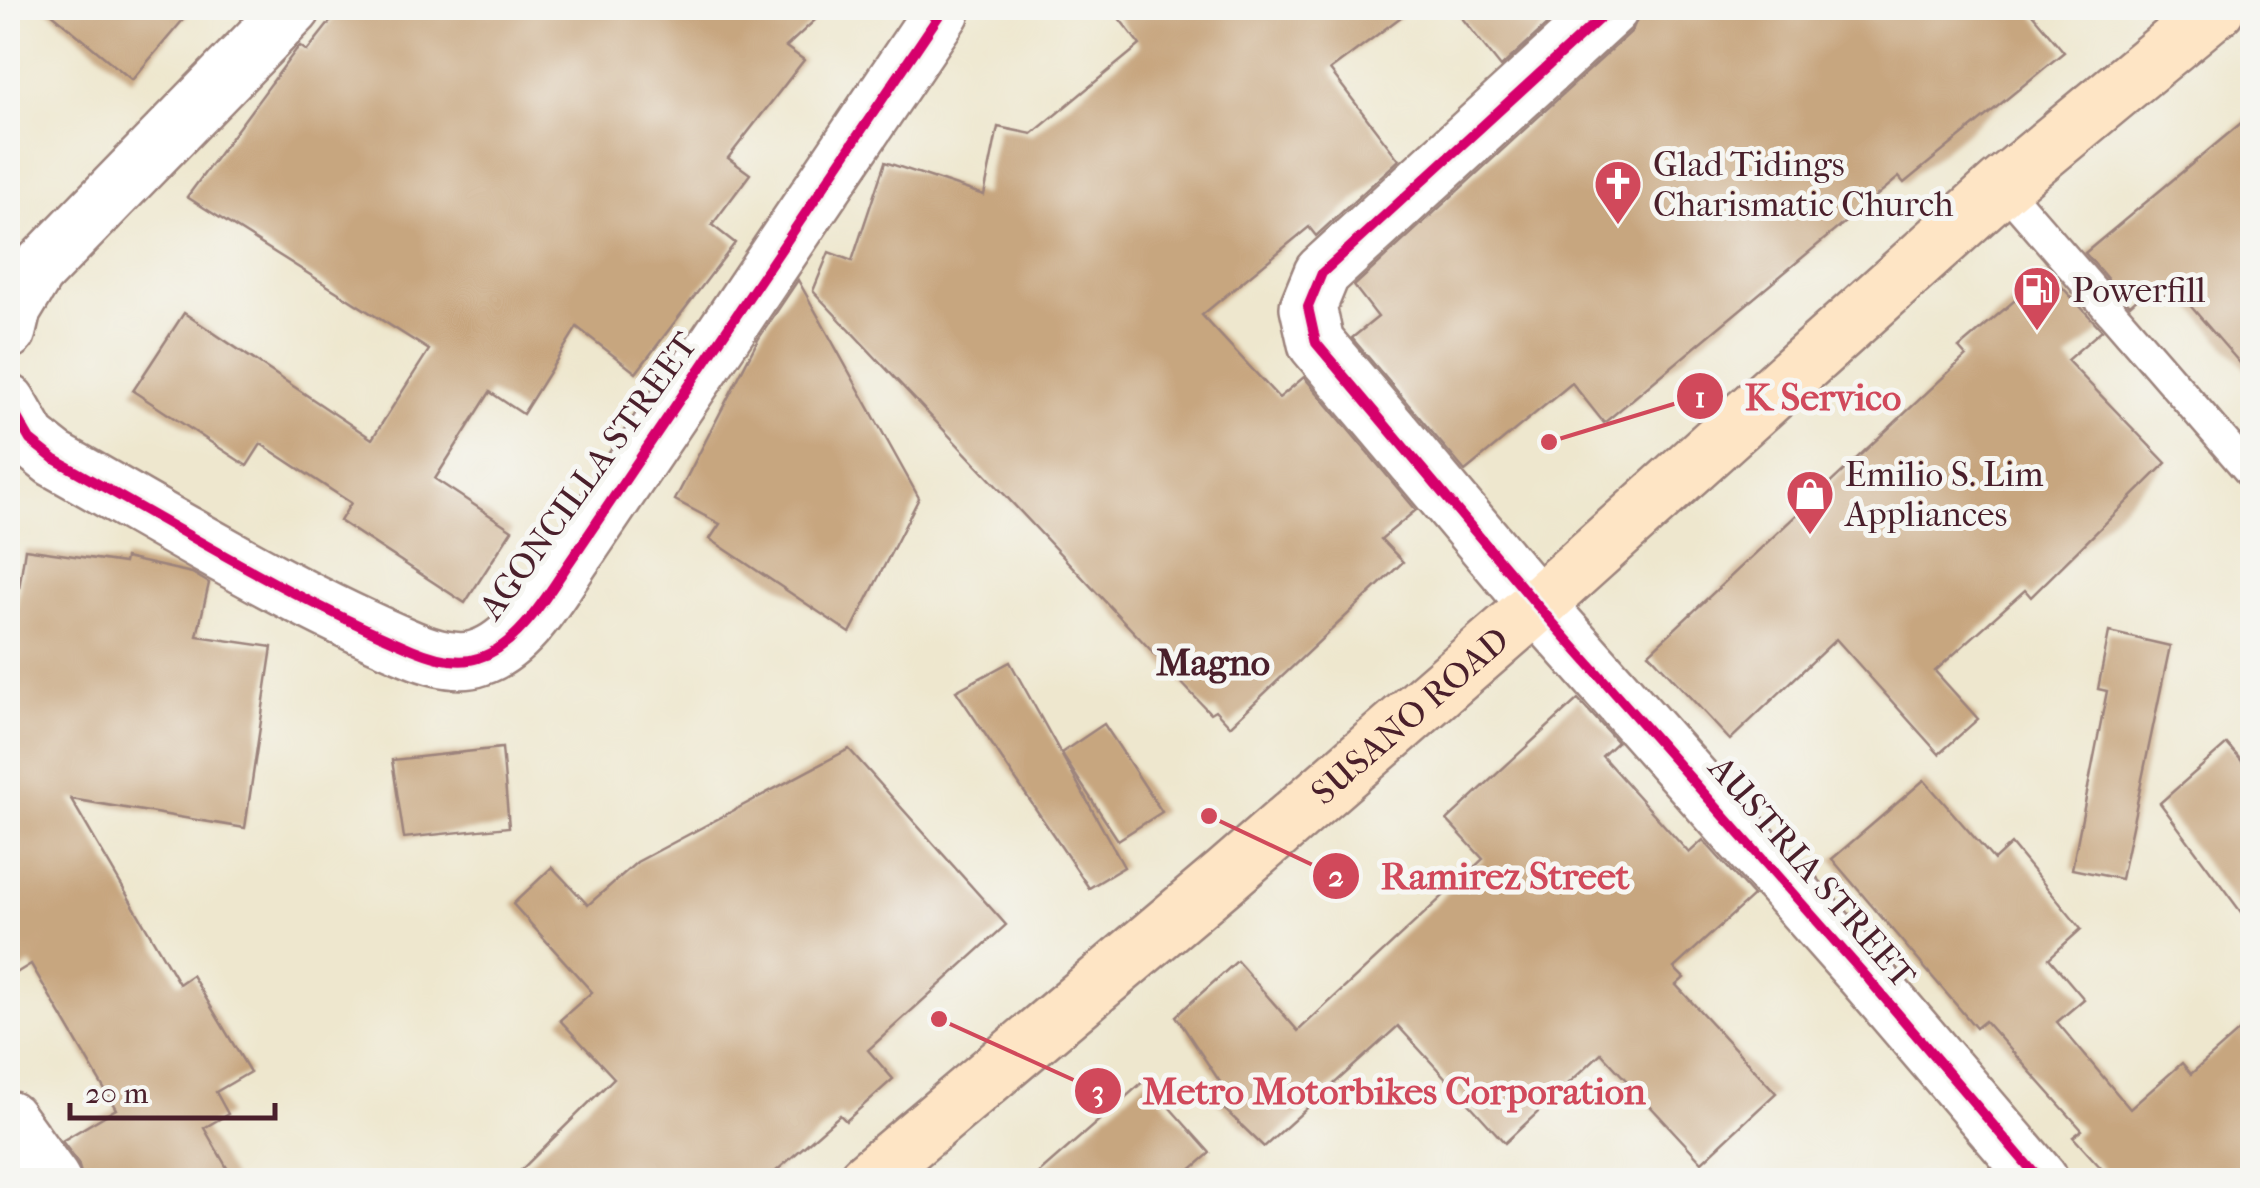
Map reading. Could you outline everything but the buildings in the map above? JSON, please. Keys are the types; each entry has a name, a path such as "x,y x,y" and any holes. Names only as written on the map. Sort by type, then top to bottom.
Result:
{"main road":[{"name":"SUSANO ROAD","path":"866,1180 1537,605 2002,186 2217,8"}],"street":[{"path":"8,331 14,310 36,272 293,8"},
{"name":"AUSTRIA STREET","path":"1612,8 1322,273 1308,308 1316,343 1537,605 1839,944 2040,1180"},
{"name":"AGONCILLA STREET","path":"8,402 30,440 54,460 261,573 414,650 464,662 483,658 508,640 533,612 580,547 942,12"},
{"path":"8,1119 52,1180"}],"lane":[{"path":"2002,186 2252,474"}],"cycle path":[{"path":"1611,8 1322,273 1308,307 1316,343 1537,605 1864,974 2040,1180"},
{"path":"8,402 30,440 54,459 230,559 320,607 412,649 453,660 478,658 509,640 548,594 942,11"}],"place":[{"name":"Glad Tidings Charismatic Church","path":"1618,226"},
{"name":"Powerfill","path":"2037,332"},
{"name":"K Servico","path":"1549,442"},
{"name":"Emilio S. Lim Appliances","path":"1810,536"},
{"name":"Ramirez Street","path":"1209,816"},
{"name":"Metro Motorbikes Corporation","path":"939,1019"}],"district":[{"name":"Magno","path":"1213,662"}]}
